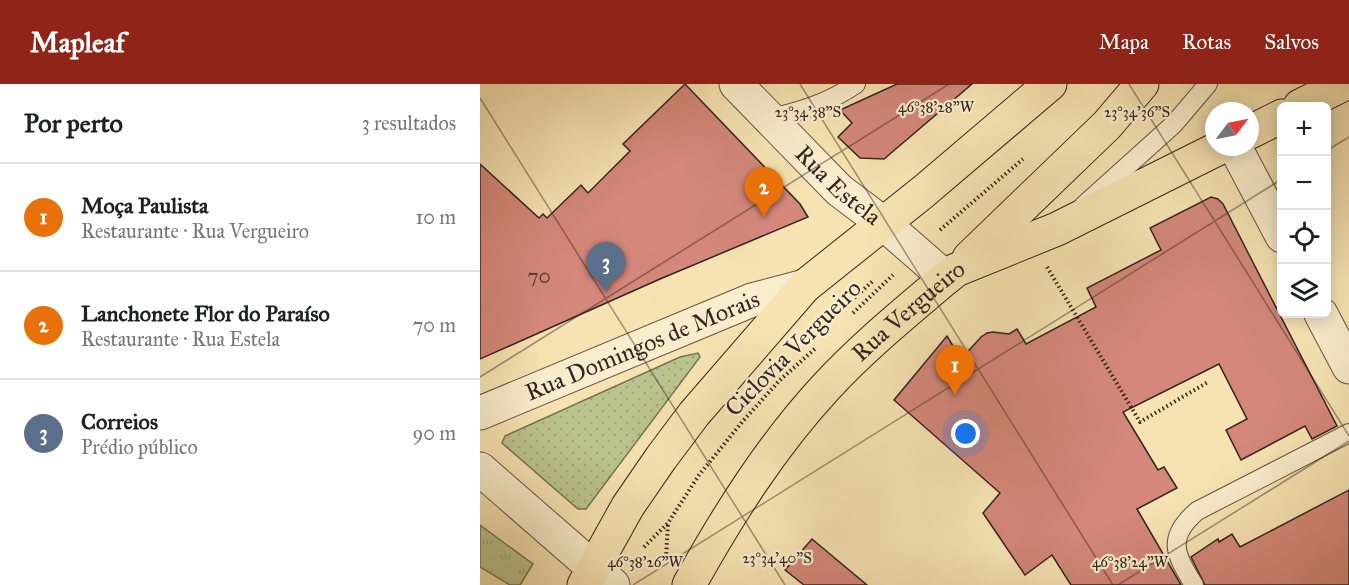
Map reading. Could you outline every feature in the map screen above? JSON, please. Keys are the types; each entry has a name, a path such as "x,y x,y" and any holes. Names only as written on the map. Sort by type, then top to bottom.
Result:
{"main road":[{"path":"596,579 628,506 661,458 694,414 805,286 884,224 1050,84"},
{"path":"951,274 1107,125 1142,84"},
{"path":"1308,102 1344,84"},
{"path":"1259,127 1277,118"},
{"name":"Rua Vergueiro","path":"677,575 827,386 871,342 951,274 1057,229 1205,155"}],"street":[{"name":"Rua Estela","path":"736,84 839,190 951,274"},
{"path":"1240,156 1277,228"},
{"name":"Rua Domingos de Morais","path":"480,413 752,300 805,286"},
{"path":"1323,318 1349,367"},
{"path":"480,469 596,579"}],"lane":[{"path":"769,118 792,114 839,96 856,84"},
{"path":"1057,229 1174,124 1208,84"},
{"path":"1194,585 1179,561 1176,538 1183,523 1207,506 1349,433"}],"path":[{"path":"1047,267 1140,422 1208,382"},
{"path":"831,319 874,280"},
{"name":"Ciclovia Vergueiro","path":"848,317 880,287"},
{"name":"Ciclovia Vergueiro","path":"677,575 668,523 699,475 743,421 779,381 825,340"}],"green space":[{"path":"698,353 700,357 586,509 578,509 502,443 505,436 680,357"},
{"path":"480,525 533,564 520,585 510,585 480,567"}],"building":[{"path":"685,84 800,204 808,217 660,279 480,359 480,164 539,218 543,214 547,218 581,185 588,193 630,151 623,144"},
{"path":"897,84 972,84 884,159 860,158 838,137 852,123 840,110"},
{"path":"1211,197 1223,204 1277,309 1277,318 1282,318 1337,426 1312,439 1305,426 1241,460 1226,430 1247,419 1219,364 1123,412 1158,470 1164,467 1177,488 1137,509 1181,585 1071,585 1052,555 1025,575 983,513 1000,493 894,400 947,336 961,359 987,333 1009,334 1017,329 1026,344 1096,307 1087,288 1161,250 1150,228"},
{"path":"1349,490 1349,585 1205,585 1191,557 1218,539 1219,542 1232,534 1240,547"},
{"path":"812,539 867,585 804,585 785,570"}],"place":[{"name":"Lanchonete Flor do Paraíso","path":"764,217"},
{"name":"Correios","path":"606,292"},
{"name":"Moça Paulista","path":"955,395"}]}
